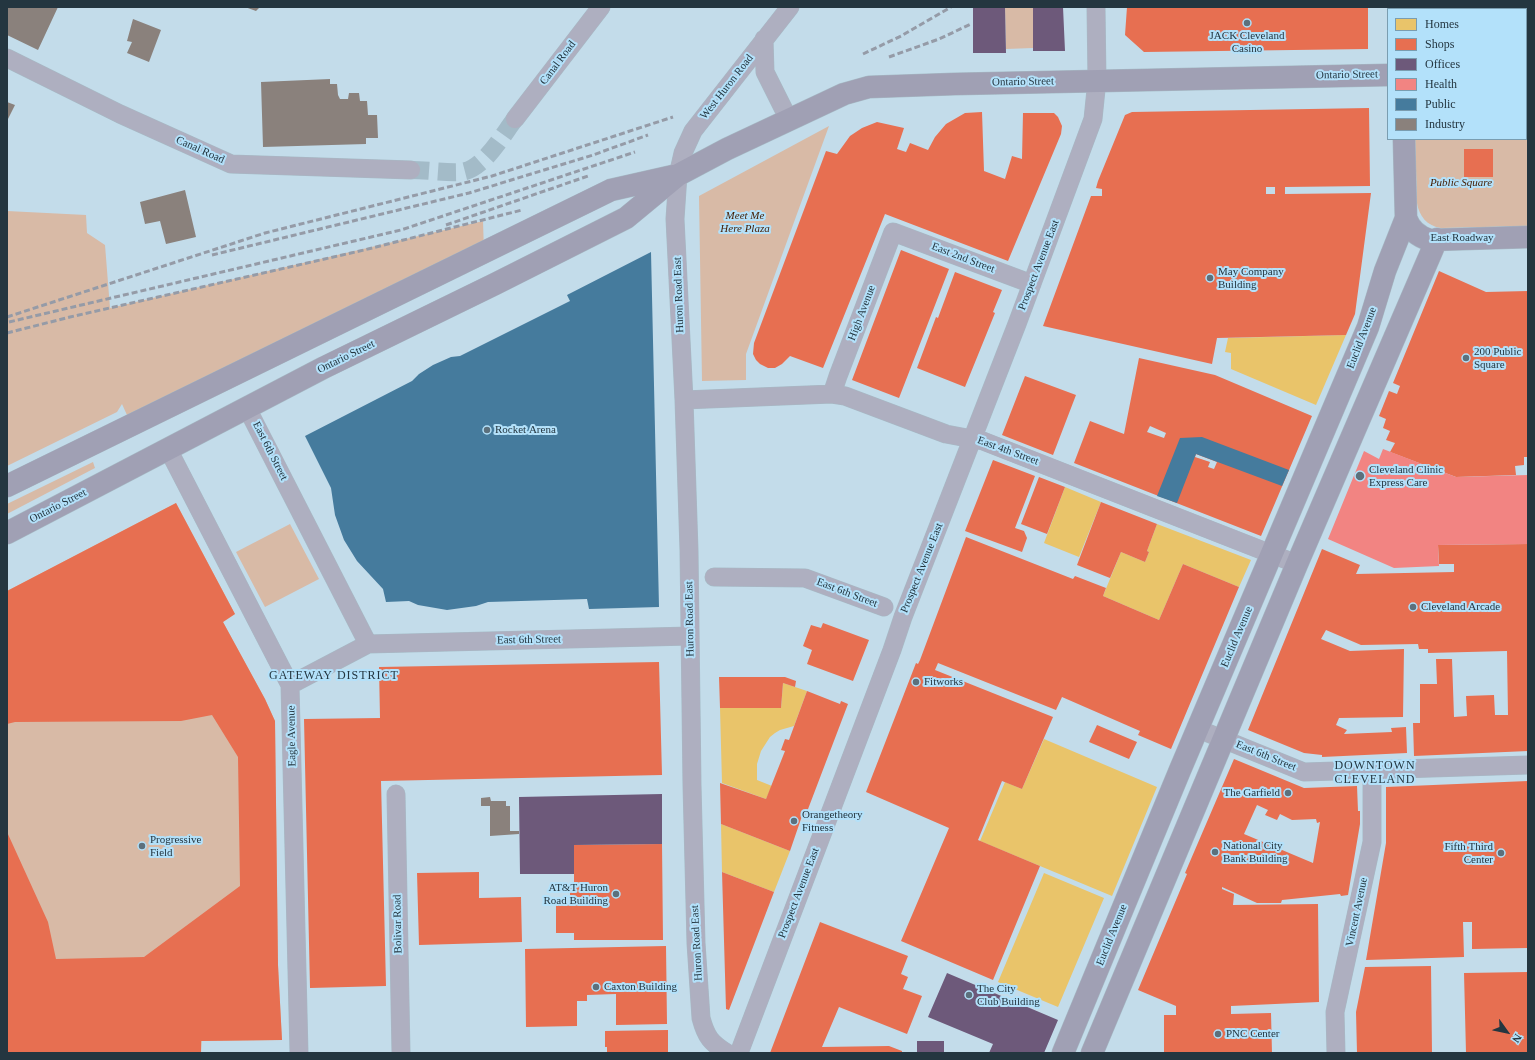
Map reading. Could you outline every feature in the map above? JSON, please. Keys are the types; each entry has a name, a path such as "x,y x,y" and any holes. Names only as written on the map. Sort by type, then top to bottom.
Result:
{"main road":[{"name":"Ontario Street","path":"7,533 323,368 626,218 678,175 727,149 844,94 869,87 1097,80 1387,75"},
{"path":"1404,140 1406,218"},
{"name":"Ontario Street","path":"10,483 611,190 678,175"},
{"name":"East Roadway","path":"1406,218 1411,228 1419,236 1430,240 1528,237"},
{"name":"Euclid Avenue","path":"1063,1053 1368,327 1385,271 1406,218"},
{"path":"1092,1053 1297,564 1437,239"}],"street":[{"name":"Canal Road","path":"515,120 601,7"},
{"name":"West Huron Road","path":"678,175 683,152 693,131 790,7"},
{"name":"Prospect Avenue East","path":"739,1053 903,617 1032,284 1093,119 1096,104 1097,80 1096,7"},
{"path":"764,39 765,72 789,120"},
{"name":"Canal Road","path":"7,58 120,114 231,164 411,170"},
{"name":"Huron Road East","path":"678,175 675,219 684,400 696,943 701,1018 708,1038 717,1047 727,1053"},
{"name":"East 2nd Street","path":"893,232 1032,284"},
{"name":"High Avenue","path":"832,394 893,232"},
{"name":"East 4th Street","path":"684,400 832,394 845,396 946,434 972,438 1273,553 1297,564"},
{"name":"East 6th Street","path":"247,408 368,644"},
{"name":"Eagle Avenue","path":"168,449 290,686 299,1053"},
{"name":"East 6th Street","path":"714,577 805,578 884,607"},
{"name":"East 6th Street","path":"290,686 368,644 690,636"},
{"name":"East 6th Street","path":"1198,729 1304,772 1528,765"},
{"name":"Vincent Avenue","path":"1336,1053 1335,1012 1372,842 1372,770"},
{"name":"Bolivar Road","path":"396,794 401,1053"}],"green space":[{"path":"1005,7 1033,7 1033,48 1006,49"},
{"name":"Public Square","path":"1528,7 1528,226 1441,228 1436,227 1424,220 1417,203 1415,140 1527,140 1527,8 1413,8"},
{"name":"Meet Me Here Plaza","path":"829,126 746,354 746,380 702,381 699,196"},
{"path":"7,211 86,215 87,233 105,245 110,308 483,221 484,252 131,424 122,404 117,412 7,466"},
{"path":"93,462 95,468 7,514 7,504"},
{"name":"Progressive Field","path":"176,503 235,614 223,622 265,699 275,721 278,965 282,1040 202,1041 201,1053 7,1053 7,591"},
{"path":"290,524 319,579 265,607 236,552"}],"building: Homes":[{"path":"1346,335 1316,405 1231,369 1231,353 1225,352 1228,338"},
{"path":"1065,487 1101,502 1079,557 1044,543"},
{"path":"1157,524 1251,560 1239,587 1183,564 1159,620 1103,596 1121,552 1145,562 1149,552 1147,551"},
{"path":"783,683 807,691 794,726 775,733 770,737 761,751 757,764 757,780 772,786 766,799 722,783 720,708 781,708"},
{"path":"1044,739 1157,787 1112,896 980,841 1005,782 1022,789"},
{"path":"721,824 790,851 774,892 722,872"},
{"path":"1044,873 1104,898 1058,1007 998,982"}],"building: Shops":[{"name":"JACK Cleveland Casino","path":"1127,7 1368,7 1368,49 1144,52 1125,35"},
{"path":"1458,7 1498,8 1458,8"},
{"name":"May Company Building","path":"1369,108 1370,186 1285,187 1285,194 1371,193 1355,314 1346,335 1217,338 1212,364 1043,326 1091,196 1102,196 1102,189 1096,188 1098,181 1125,115 1132,112","holes":["1266,187 1275,187 1275,194 1266,194"]},
{"path":"982,112 984,171 1005,179 1012,156 1022,159 1023,113 1054,113 1058,117 1062,126 1061,134 1008,261 885,214 823,368 790,356 782,364 775,368 768,368 760,364 753,354 754,343 826,151 837,154 850,136 862,128 877,122 904,128 897,149 906,152 910,143 928,150 935,137 946,124 965,113"},
{"path":"1464,149 1493,149 1493,177 1464,177"},
{"path":"901,250 949,269 899,398 852,380"},
{"name":"200 Public Square","path":"1439,271 1486,292 1528,291 1528,457 1524,457 1524,465 1515,466 1516,475 1456,477 1390,452 1395,443 1386,440 1390,431 1383,428 1386,419 1379,416 1389,391 1397,394 1400,386 1393,383"},
{"path":"955,272 1002,290 993,312 995,313 965,387 917,368"},
{"path":"1139,358 1215,375 1312,416 1261,536 1074,463 1090,421 1124,434","holes":["1150,426 1166,433 1164,438 1147,432","1196,454 1217,462 1214,469 1208,467 1210,462 1195,457"]},
{"path":"1025,376 1076,395 1053,455 1002,435"},
{"path":"993,460 1035,476 1015,528 1024,531 1027,538 1022,552 965,531"},
{"path":"1039,477 1065,487 1047,534 1021,524"},
{"path":"1101,502 1157,524 1147,551 1149,552 1145,562 1121,552 1110,578 1077,565"},
{"name":"Progressive Field","path":"176,503 235,614 223,622 265,699 275,721 278,965 282,1040 201,1041 201,1053 7,1053 7,832 48,922 56,959 144,957 240,886 238,757 212,715 181,721 15,722 7,724 7,591"},
{"path":"966,537 1073,579 1075,576 1106,588 1103,596 1159,620 1183,564 1239,587 1171,749 1138,735 1140,731 1062,697 1056,710 938,663 935,670 1053,717 1022,789 1002,781 978,840 1040,866 993,980 901,941 949,828 866,792 916,663 918,664 920,660"},
{"path":"1528,544 1528,751 1414,756 1413,723 1420,723 1420,684 1437,684 1436,659 1452,659 1454,717 1467,716 1466,696 1494,695 1495,715 1508,715 1507,651 1428,653 1428,649 1419,649 1418,644 1361,645 1326,630 1321,639 1350,651 1404,649 1403,717 1339,718 1336,725 1347,730 1344,734 1392,732 1391,728 1406,727 1407,753 1322,757 1322,755 1304,753 1248,730 1322,549 1360,565 1356,574 1454,572 1454,564 1439,564 1438,545"},
{"path":"823,623 869,640 853,681 807,664 812,650 803,646 811,625 821,628"},
{"path":"659,662 662,775 381,781 386,986 310,988 304,719 380,718 379,667"},
{"path":"719,677 785,677 796,681 795,687 783,683 781,708 720,708"},
{"path":"807,691 840,704 841,701 848,704 805,817 802,816 790,851 721,824 720,783 766,799 785,751 781,750 785,739 789,740"},
{"path":"1097,725 1137,742 1129,759 1089,742"},
{"path":"1234,759 1304,788 1357,786 1360,824 1348,895 1341,896 1340,894 1282,900 1281,903 1257,903 1222,887 1222,889 1234,894 1233,905 1318,904 1319,1002 1231,1006 1231,1014 1271,1013 1272,1053 1164,1053 1164,1015 1176,1015 1176,1006 1138,990 1187,874 1185,873","holes":["1257,805 1268,810 1265,815 1277,820 1280,814 1292,820 1316,819 1317,823 1320,822 1313,863 1244,834"]},
{"path":"1528,781 1528,948 1472,949 1472,922 1463,922 1464,957 1366,960 1386,843 1386,787"},
{"name":"AT&T Huron Road Building","path":"662,844 663,940 574,940 574,933 556,933 556,904 574,904 574,901 570,901 570,887 574,887 574,845"},
{"path":"479,872 479,898 521,897 522,942 419,945 417,873"},
{"path":"722,872 774,892 729,1010 726,1009"},
{"path":"820,922 908,956 901,974 908,977 903,989 922,996 907,1034 839,1007 822,1047 889,1046 902,1051 902,1053 770,1053"},
{"name":"Caxton Building","path":"666,946 667,1024 616,1025 616,994 587,995 587,1001 577,1001 577,1026 526,1027 525,949"},
{"path":"1431,966 1432,1053 1357,1053 1356,1012 1365,967"},
{"path":"1528,972 1528,1053 1466,1053 1464,973"},
{"path":"668,1030 668,1053 607,1053 607,1047 605,1047 605,1031"}],"building: Offices":[{"path":"973,7 1005,7 1006,53 973,53"},
{"path":"1033,7 1063,7 1065,51 1033,51"},
{"path":"662,794 662,844 574,845 574,874 520,874 519,797"},
{"name":"The City Club Building","path":"947,973 1058,1020 1044,1053 989,1053 993,1044 928,1017"},
{"path":"917,1041 944,1041 944,1053 917,1053"}],"building: Health":[{"path":"1383,449 1456,477 1528,475 1528,544 1438,545 1439,566 1394,568 1328,539 1364,451 1379,459"}],"building: Public":[{"name":"Rocket Arena","path":"651,252 659,607 589,609 587,599 488,602 476,606 447,610 418,605 409,601 386,602 383,589 357,561 344,540 335,515 331,488 305,436 412,381 419,374 433,365 451,357 460,356 570,301 567,295"},
{"path":"1202,437 1289,470 1282,486 1196,454 1177,503 1157,496 1180,438"}],"building: Industry":[{"path":"7,7 58,7 38,50 7,35"},
{"path":"245,7 260,7 256,11"},
{"path":"133,19 161,30 149,62 127,53 132,42 127,41"},
{"path":"330,79 330,84 337,84 340,99 348,99 349,93 359,93 360,101 367,101 368,115 377,115 378,138 366,138 366,144 263,147 261,82"},
{"path":"7,102 15,105 7,121"},
{"path":"185,190 196,237 166,244 160,221 145,224 140,202"},
{"path":"490,797 491,801 506,801 506,806 510,806 510,831 519,831 519,834 490,836 490,806 481,806 481,798"}],"tunnel":[{"path":"411,170 455,172 469,170 484,159 498,143 515,119"}],"railway":[{"path":"863,54 901,36 951,7"},
{"path":"889,57 939,39 971,24"},
{"path":"7,317 265,233 492,176 673,117"},
{"path":"212,255 469,193 593,155 648,135"},
{"path":"9,322 401,230 635,152"},
{"path":"446,225 588,176"},
{"path":"7,333 70,317 364,250 522,210"}],"place":[{"name":"JACK Cleveland Casino","path":"1247,23"},
{"name":"May Company Building","path":"1210,278"},
{"name":"200 Public Square","path":"1466,358"},
{"name":"Rocket Arena","path":"487,430"},
{"name":"Cleveland Clinic Express Care","path":"1360,476"},
{"name":"Cleveland Arcade","path":"1413,607"},
{"name":"Fitworks","path":"916,682"},
{"name":"The Garfield","path":"1288,793"},
{"name":"Orangetheory Fitness","path":"794,821"},
{"name":"Progressive Field","path":"142,846"},
{"name":"National City Bank Building","path":"1215,852"},
{"name":"Fifth Third Center","path":"1501,853"},
{"name":"AT&T Huron Road Building","path":"616,894"},
{"name":"Caxton Building","path":"596,987"},
{"name":"The City Club Building","path":"969,995"},
{"name":"PNC Center","path":"1218,1034"}],"district":[{"name":"GATEWAY DISTRICT","path":"334,676"},
{"name":"DOWNTOWN CLEVELAND","path":"1375,773"}]}
